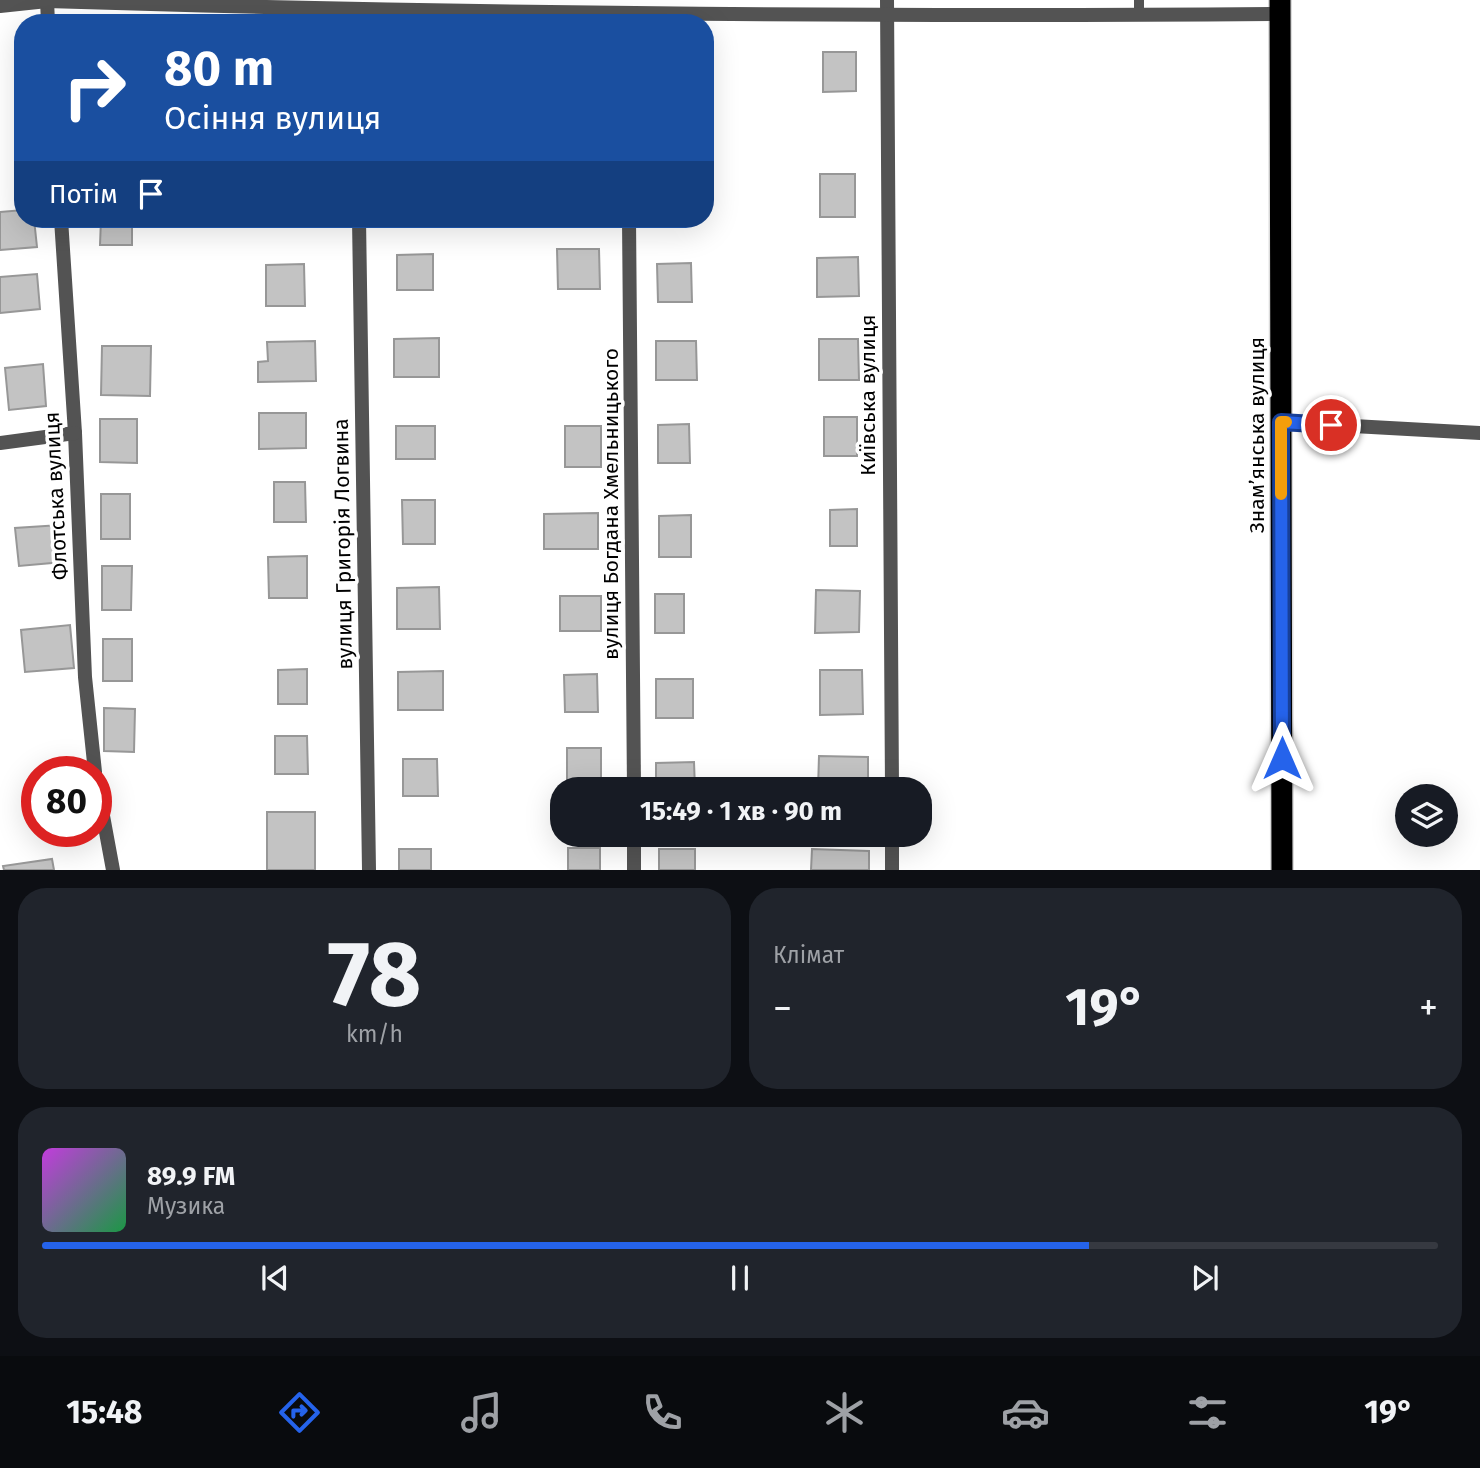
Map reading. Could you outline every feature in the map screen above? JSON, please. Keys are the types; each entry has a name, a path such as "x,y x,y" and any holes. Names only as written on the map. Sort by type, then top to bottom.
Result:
{"highway":[{"name":"Знамʼянська вулиця","path":"1280,7 1282,870"}],"street":[{"name":"Київська вулиця","path":"887,0 892,777"},
{"path":"0,6 47,1 356,11 887,15 1139,7 1280,7"},
{"name":"Флотська вулиця","path":"62,228 75,433 85,677 93,756"},
{"name":"вулиця Григорія Логвина","path":"359,228 369,870"},
{"name":"вулиця Богдана Хмельницького","path":"629,228 634,777"},
{"path":"1281,422 1480,433"},
{"path":"0,443 75,433"},
{"path":"109,847 113,870"},
{"path":"634,847 634,870"},
{"path":"892,847 892,870"}],"building":[{"path":"823,52 856,52 856,91 823,92"},
{"path":"820,174 855,174 855,217 820,217"},
{"path":"14,211 14,228 35,228 37,247 0,250 0,212"},
{"path":"101,228 132,228 132,245 100,245"},
{"path":"557,249 599,249 600,289 558,289"},
{"path":"433,254 433,290 397,290 397,255"},
{"path":"858,257 859,296 817,297 817,258"},
{"path":"691,263 692,302 658,302 657,264"},
{"path":"304,264 305,306 266,306 266,265"},
{"path":"37,274 40,309 0,313 0,277"},
{"path":"439,338 439,377 394,377 394,339"},
{"path":"819,339 858,339 859,380 819,380"},
{"path":"315,341 316,381 258,382 258,362 268,361 267,342"},
{"path":"656,341 696,341 697,380 656,380"},
{"path":"102,346 151,346 150,396 101,395"},
{"path":"43,364 46,406 9,410 5,368"},
{"path":"259,413 306,413 306,448 259,449"},
{"path":"824,417 857,417 857,456 824,456"},
{"path":"100,419 137,419 137,463 100,462"},
{"path":"689,424 690,463 658,463 658,425"},
{"path":"396,426 435,426 435,459 396,459"},
{"path":"565,426 601,426 601,467 565,467"},
{"path":"274,482 305,482 306,522 274,522"},
{"path":"101,494 130,494 130,539 101,539"},
{"path":"402,500 435,500 435,544 403,544"},
{"path":"857,509 857,546 830,546 830,510"},
{"path":"598,513 598,549 544,549 544,514"},
{"path":"691,515 691,557 659,557 659,516"},
{"path":"60,525 63,562 19,566 15,528"},
{"path":"307,556 307,598 269,598 268,557"},
{"path":"102,566 132,566 131,610 102,610"},
{"path":"439,587 440,629 397,629 397,588"},
{"path":"816,590 860,591 859,632 815,633"},
{"path":"655,594 684,594 684,633 655,633"},
{"path":"560,596 601,596 601,631 560,631"},
{"path":"70,625 74,668 25,672 21,630"},
{"path":"103,639 132,639 132,681 103,681"},
{"path":"307,669 307,704 278,704 278,670"},
{"path":"820,670 862,670 863,714 820,715"},
{"path":"443,671 443,710 398,710 398,672"},
{"path":"597,674 598,712 565,712 564,675"},
{"path":"656,679 693,679 693,718 656,718"},
{"path":"104,708 135,709 134,752 104,751"},
{"path":"275,736 307,736 308,774 275,774"},
{"path":"567,748 601,748 601,777 567,777"},
{"path":"819,756 868,757 868,777 818,777"},
{"path":"403,759 437,759 438,796 403,796"},
{"path":"694,762 695,777 656,777 656,763"},
{"path":"267,812 315,812 315,870 267,870"},
{"path":"568,848 600,848 600,870 568,870"},
{"path":"399,849 431,849 431,870 399,870"},
{"path":"659,849 695,849 695,870 659,870"},
{"path":"812,849 869,851 869,870 811,870"},
{"path":"52,859 54,870 4,870 3,866"}],"slow traffic":[{"path":"1281,494 1281,422 1286,422"}],"route":[{"path":"1282,758 1281,422 1331,425"}]}
